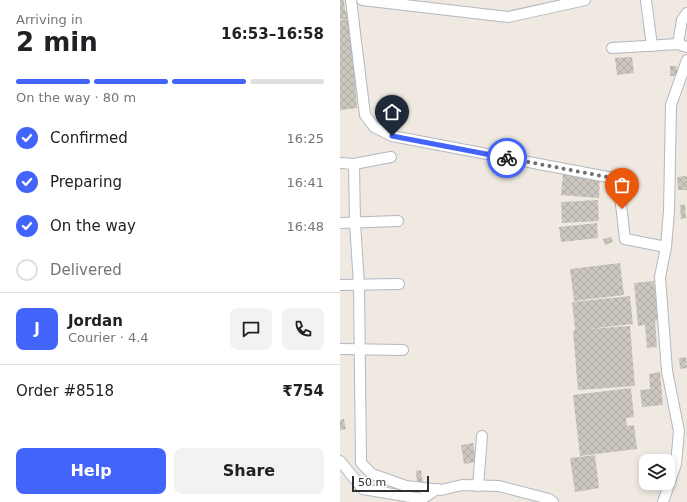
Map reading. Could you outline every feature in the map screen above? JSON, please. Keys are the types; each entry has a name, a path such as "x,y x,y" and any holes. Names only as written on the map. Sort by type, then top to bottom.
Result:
{"street":[{"path":"351,0 365,115 374,127 392,136 618,179 625,239 666,248"},
{"path":"362,0 508,17 585,0"},
{"path":"646,0 652,46"},
{"path":"612,48 683,46 682,20 687,13"},
{"path":"663,502 676,464 679,431 667,371 660,277 666,248 669,211 671,105 687,60"},
{"path":"340,163 354,164 391,157"},
{"path":"354,164 355,222 359,285 361,463 372,474 406,486 441,490 462,486 499,486 549,499 553,502"},
{"path":"340,223 398,222"},
{"path":"340,284 399,284"},
{"path":"340,349 403,350"},
{"path":"478,486 482,436"},
{"path":"340,461 363,488 422,499 437,489"}],"building":[{"path":"340,0 344,0 345,11 348,11 349,19 340,19"},
{"path":"350,19 357,108 340,110 340,20"},
{"path":"632,57 634,73 617,75 615,58"},
{"path":"670,66 677,66 677,76 670,76"},
{"path":"563,173 600,176 599,198 561,195"},
{"path":"687,176 687,190 678,190 677,177"},
{"path":"598,200 599,221 562,223 561,202"},
{"path":"685,204 686,218 681,219 680,205"},
{"path":"597,223 598,238 561,242 559,227"},
{"path":"611,237 613,242 605,245 603,239"},
{"path":"620,263 624,295 574,301 570,269"},
{"path":"654,281 658,320 655,321 657,347 647,348 645,325 638,326 634,283"},
{"path":"630,296 633,324 587,329 630,326 635,386 578,390 572,302"},
{"path":"686,357 687,368 680,369 679,358"},
{"path":"660,372 663,405 642,407 640,390 650,389 649,374"},
{"path":"631,388 634,417 626,418 627,426 634,425 637,449 580,456 573,395"},
{"path":"344,419 346,429 340,430 340,420"},
{"path":"473,443 476,462 464,464 461,445"},
{"path":"595,455 599,488 575,492 570,458"},
{"path":"421,470 423,483 417,484 416,471"}],"way so far":[{"path":"507,158 618,179 622,209"}],"route":[{"path":"392,136 507,158"}]}
